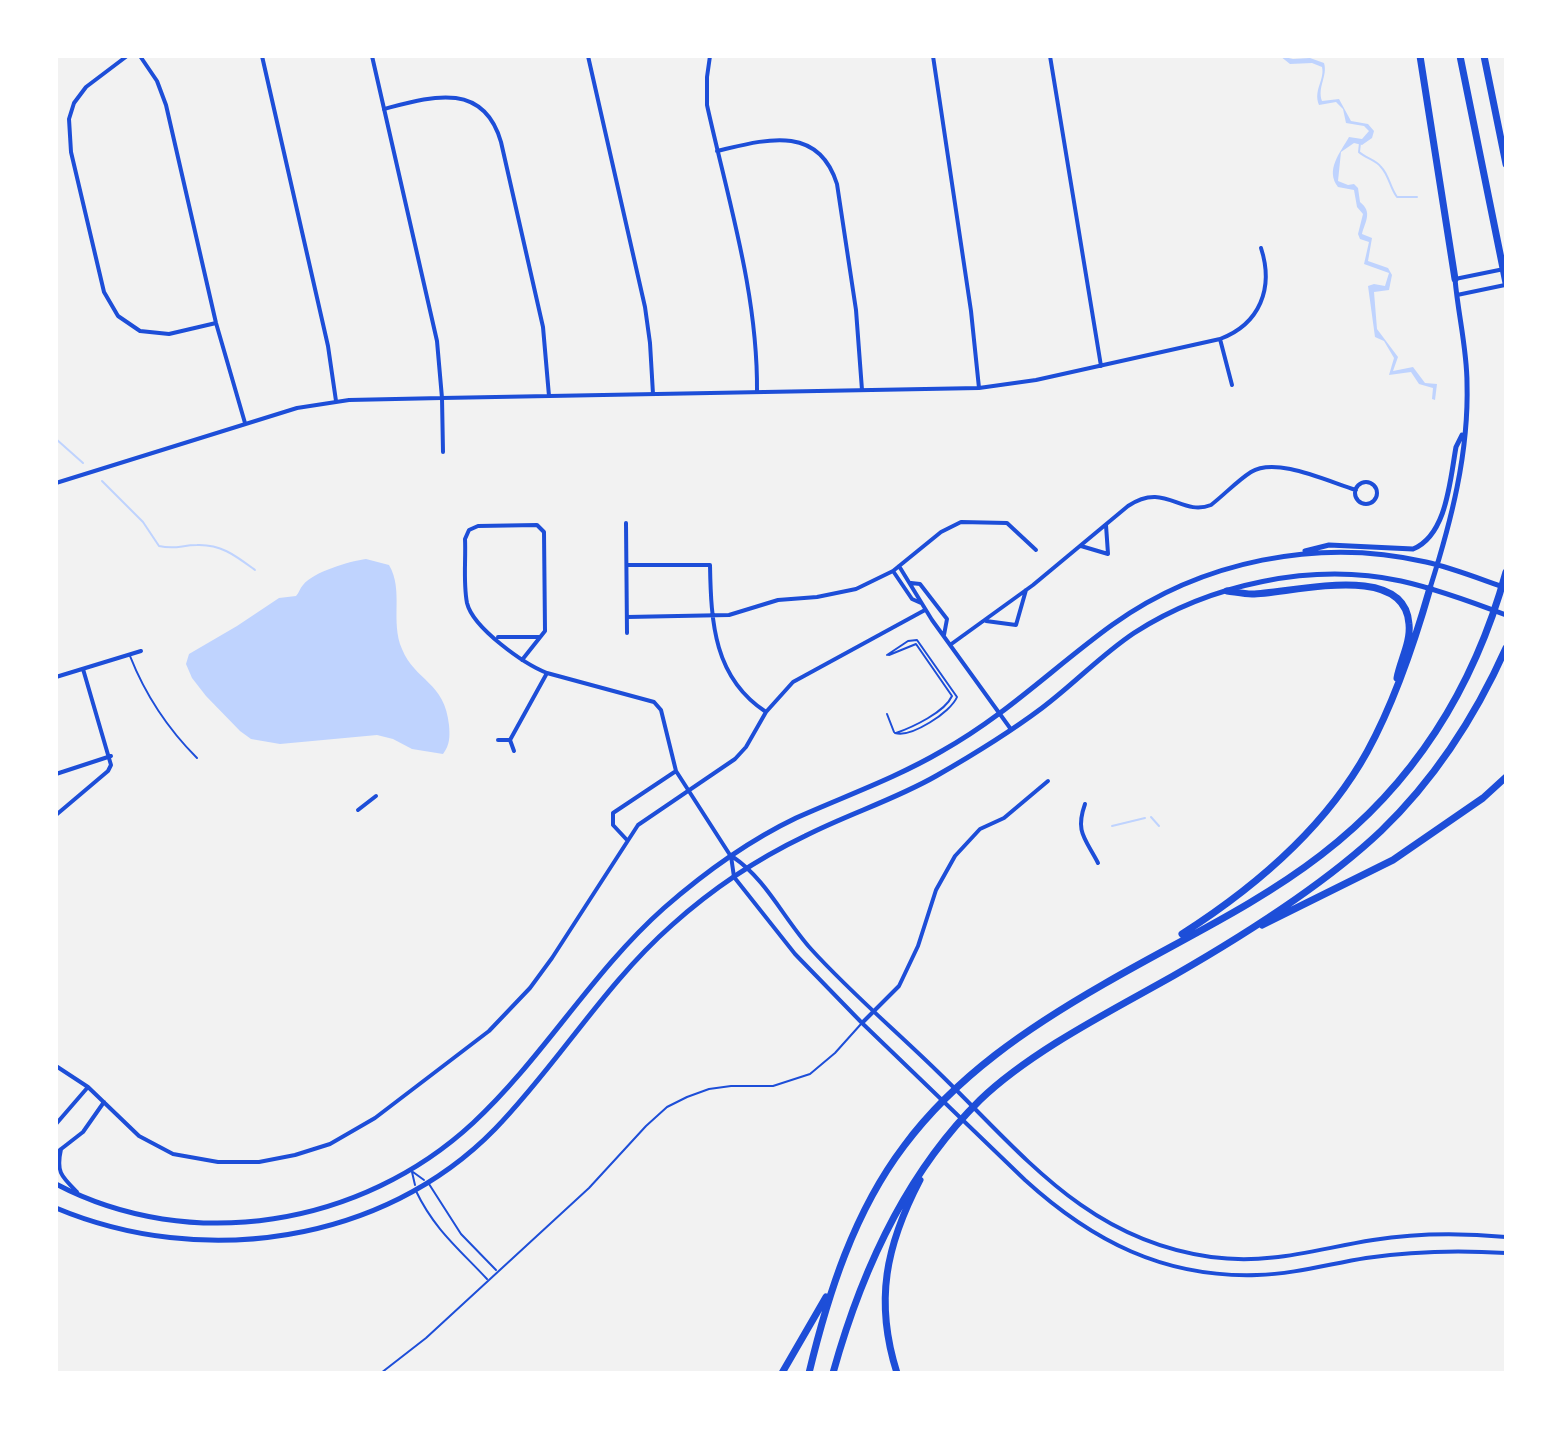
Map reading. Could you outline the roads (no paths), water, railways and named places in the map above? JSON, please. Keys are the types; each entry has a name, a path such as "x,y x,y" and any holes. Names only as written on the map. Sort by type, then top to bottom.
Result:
{"highway":[{"path":"1420,56 1455,279"},
{"path":"1460,56 1506,284"},
{"path":"1484,56 1506,164"},
{"path":"1116,976 1280,883 1344,836 1396,783 1431,740 1470,674 1506,572"},
{"path":"1227,591 1252,594 1300,587 1348,586 1392,594 1403,606 1409,625 1395,692"},
{"path":"782,1373 808,1332 863,1214 887,1171 935,1109 965,1080 1030,1030 1219,910 1289,852 1366,754 1412,649 1430,588"},
{"path":"833,1373 858,1292 889,1224 915,1180 954,1129 983,1098 1038,1056 1235,938 1343,865 1383,830 1425,782 1463,730 1506,648"},
{"path":"1235,938 1393,860 1483,798 1506,777"},
{"path":"897,1373 885,1321 887,1270 905,1208 929,1163"},
{"path":"809,1373 834,1280"}],"main road":[{"path":"1430,588 1459,478 1464,432 1467,383 1455,279"},
{"path":"56,1184 117,1208 175,1220 248,1222 291,1217 329,1206 373,1190 411,1171 460,1135 487,1109 623,946 687,889 731,856 795,819 931,758 1000,714 1105,630 1157,597 1229,568 1329,545 1406,550 1425,543 1437,528 1456,447 1464,432"},
{"path":"1297,554 1367,553 1437,565 1506,588"},
{"path":"56,1208 128,1232 233,1242 280,1236 339,1222 416,1191 472,1151 499,1125 540,1081 628,969 668,928 734,877 806,835 908,792 1040,710 1132,634 1183,606 1262,583 1333,573 1397,580 1430,588 1506,615"}],"street":[{"path":"127,56 86,87 74,103 69,119 71,152 104,292 118,316 140,331 163,335 216,323"},
{"path":"140,56 157,81 166,105 216,323 245,423"},
{"path":"262,56 328,346 336,401"},
{"path":"372,56 437,341 443,452"},
{"path":"588,56 645,307 653,394"},
{"path":"710,56 707,105 752,308 757,352 757,393"},
{"path":"933,56 971,311 979,388"},
{"path":"1050,56 1101,366"},
{"path":"384,109 447,96 470,102 493,123 501,142 543,327 549,396"},
{"path":"717,151 784,139 810,147 828,165 837,184 856,310 862,391"},
{"path":"56,483 245,423 336,401 979,388 1036,380 1220,339 1241,329 1259,309 1266,282 1261,248"},
{"path":"1455,279 1506,268"},
{"path":"1457,295 1506,284"},
{"path":"1220,339 1232,385"},
{"path":"950,645 1026,590 1128,506 1148,496 1203,508 1211,505 1253,470 1268,466 1282,467 1356,490"},
{"path":"1363,483 1369,483 1377,490 1377,497 1372,503 1365,504 1356,498 1356,490 1363,483"},
{"path":"627,617 729,615 778,600 817,597 856,589 893,571 941,532 961,522 1007,523 1036,550"},
{"path":"626,523 627,633"},
{"path":"522,660 545,631 544,532 537,525 478,526 469,530 465,539 467,603 472,614 522,660 547,673 654,702 661,710 676,771 731,856 749,868 810,947 875,1012 1063,1194 1104,1222 1153,1244 1209,1257 1294,1257 1402,1237 1467,1234 1506,1237"},
{"path":"1081,546 1108,554 1106,525"},
{"path":"627,565 710,565 711,615 720,652 733,678 750,701 766,712"},
{"path":"899,566 920,596 925,610 1010,728"},
{"path":"893,571 912,599 921,603"},
{"path":"905,589 911,583 920,584 947,619 945,637"},
{"path":"983,621 1016,625 1026,590"},
{"path":"56,1066 88,1087 148,1143 201,1161 241,1163 276,1159 313,1150 346,1136 429,1079 507,1014 552,958 627,840 647,817 735,759 755,734 766,712 793,682 925,610"},
{"path":"495,637 540,637"},
{"path":"56,677 141,651"},
{"path":"56,815 108,771 111,765 111,756 83,669"},
{"path":"514,751 510,740 547,673"},
{"path":"498,740 510,740"},
{"path":"56,774 111,756"},
{"path":"627,840 613,825 613,813 676,771"},
{"path":"862,1023 899,986 918,946 936,890 955,856 980,829 1021,805 1048,781"},
{"path":"358,810 376,796"},
{"path":"1085,804 1080,828 1098,863"},
{"path":"731,856 734,877 795,954 862,1023 1055,1207 1092,1233 1145,1258 1183,1269 1218,1274 1257,1275 1311,1269 1414,1252 1454,1250 1506,1253"},
{"path":"56,1124 88,1087"},
{"path":"56,1153 83,1132 104,1102"},
{"path":"61,1148 59,1171 79,1194"}],"lane":[{"path":"887,655 916,644 952,696 939,711 895,733 887,714"},
{"path":"129,654 144,687 169,726 197,758"},
{"path":"381,1373 426,1338 589,1188 667,1107 709,1089 773,1086 810,1074 835,1053 862,1023"},
{"path":"411,1171 428,1183 461,1234 497,1271"},
{"path":"411,1171 425,1209 450,1243 488,1280"}],"water":[{"path":"1280,56 1310,58 1324,63 1322,101 1339,99 1351,121 1368,124 1374,131 1372,138 1362,145 1354,143 1341,152 1338,181 1354,184 1358,188 1360,202 1367,213 1362,234 1372,238 1368,261 1388,268 1392,275 1389,290 1374,292 1377,329 1398,357 1393,371 1413,367 1425,383 1437,384 1435,400 1432,399 1433,388 1419,384 1411,372 1389,375 1394,358 1384,341 1375,337 1368,286 1385,286 1389,273 1364,264 1369,242 1360,239 1358,234 1363,214 1357,207 1354,190 1338,187 1334,181 1335,162 1349,137 1362,139 1369,131 1364,126 1346,123 1343,109 1336,102 1319,105 1317,95 1322,67 1312,63 1290,64"},
{"path":"366,559 389,565 396,585 397,628 402,649 414,668 436,690 446,711 449,740 445,751 443,754 412,749 377,735 280,744 251,739 206,696 192,678 186,664 189,654 279,598 296,596 303,585 315,576"}],"waterway":[{"path":"1360,143 1359,152 1381,167 1397,197 1417,197"},
{"path":"56,439 83,463"},
{"path":"102,481 143,522 159,546 214,547 235,556 255,570"},
{"path":"1151,817 1159,826"},
{"path":"1112,826 1145,818"}]}
